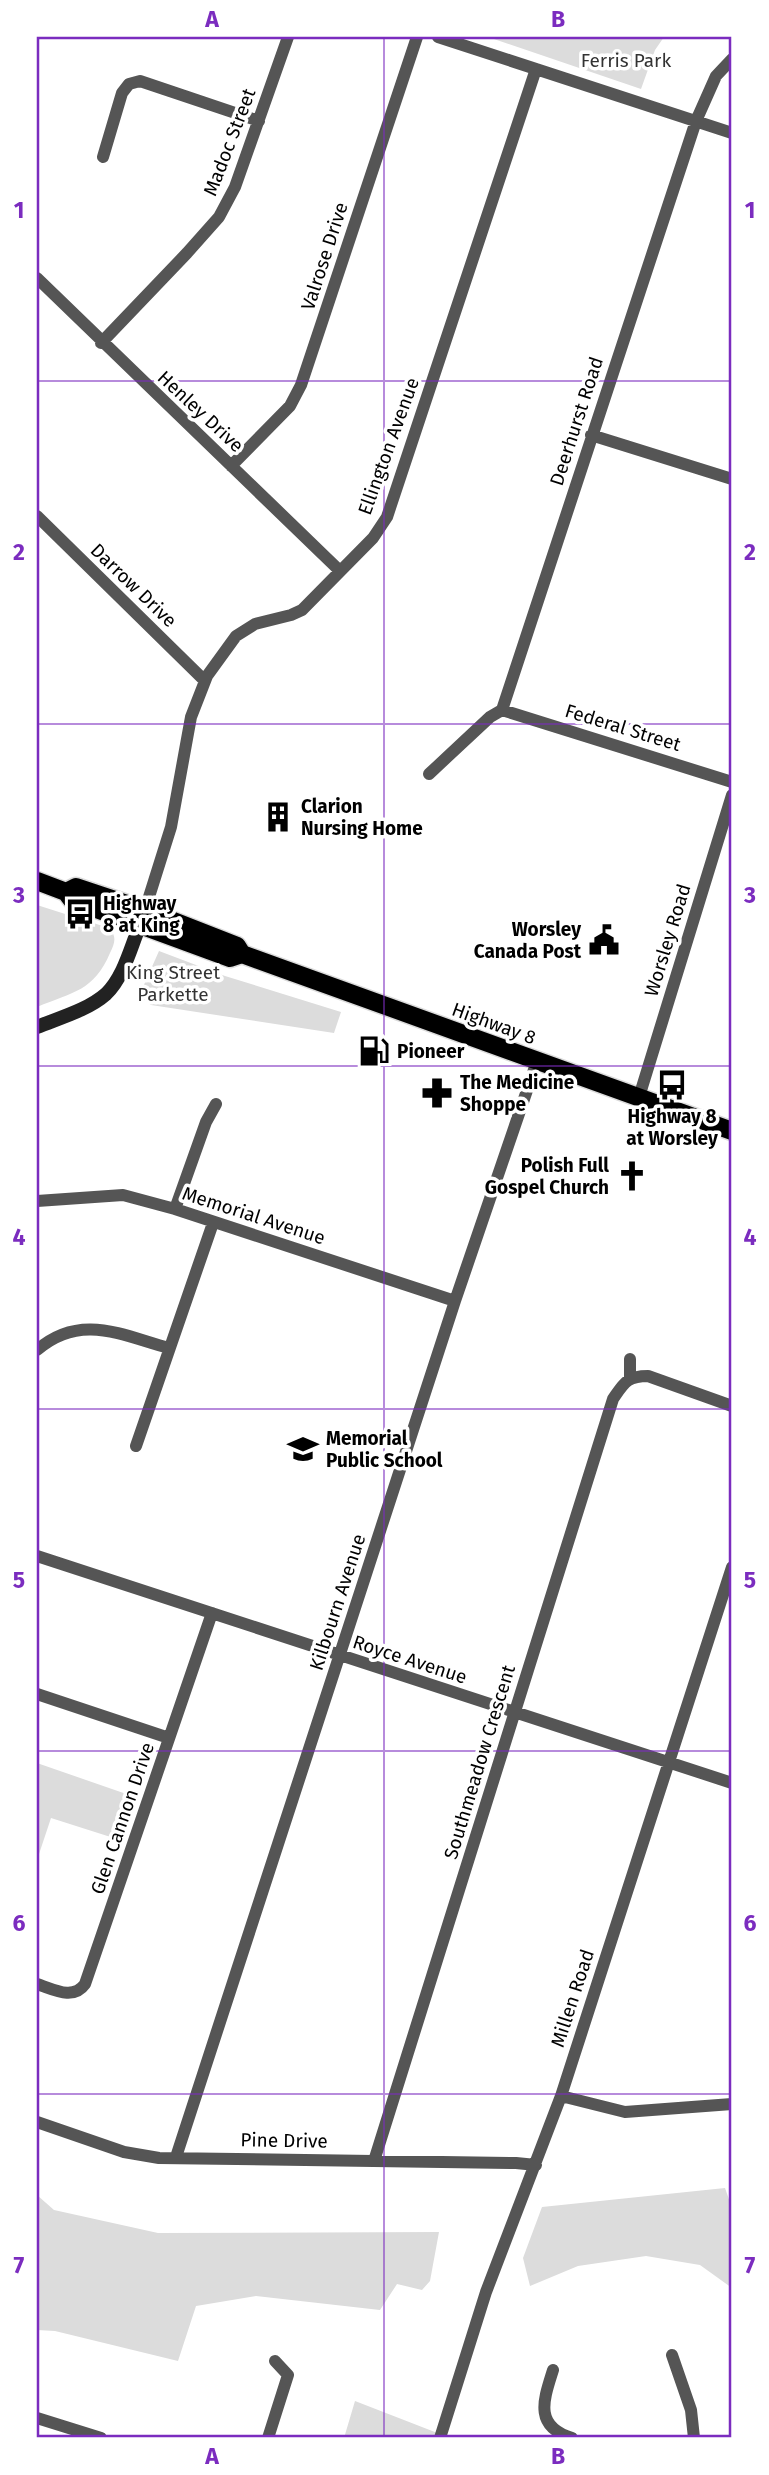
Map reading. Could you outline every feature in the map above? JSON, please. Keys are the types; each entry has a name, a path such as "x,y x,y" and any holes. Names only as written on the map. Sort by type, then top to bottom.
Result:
{"main road":[{"name":"Highway 8","path":"37,881 66,891 72,900 143,918 230,958 242,954 732,1131"},
{"path":"37,1027 90,1004 106,993 117,979 143,918"}],"street":[{"name":"Madoc Street","path":"101,343 219,217 236,187 288,37"},
{"name":"Valrose Drive","path":"231,466 290,406 301,385 417,37"},
{"path":"438,37 732,133"},
{"name":"Deerhurst Road","path":"502,709 696,121 716,76 732,59"},
{"name":"Ellington Avenue","path":"143,918 171,827 186,735 205,681 236,636 256,625 302,610 373,538 387,517 536,69"},
{"path":"103,157 122,93 129,84 140,81 259,121"},
{"name":"Henley Drive","path":"37,278 101,343 340,571"},
{"path":"591,435 732,479"},
{"name":"Darrow Drive","path":"37,516 205,681"},
{"path":"429,774 502,709"},
{"name":"Federal Street","path":"502,709 732,782"},
{"name":"Worsley Road","path":"639,1097 732,795"},
{"name":"Kilbourn Avenue","path":"176,2157 455,1301 537,1061"},
{"path":"174,1209 206,1122 216,1104"},
{"name":"Memorial Avenue","path":"37,1200 123,1195 174,1209 455,1301"},
{"path":"135,1446 213,1223"},
{"path":"37,1350 56,1338 86,1329 117,1331 169,1348"},
{"path":"630,1359 630,1379"},
{"path":"630,1379 634,1376 648,1376 732,1406"},
{"name":"Southmeadow Crescent","path":"374,2161 608,1412 617,1392 630,1379"},
{"name":"Royce Avenue","path":"37,1556 732,1783"},
{"name":"Millen Road","path":"440,2438 486,2292 561,2096 732,1567"},
{"name":"Glen Cannon Drive","path":"37,1984 64,1993 73,1993 82,1989 85,1984 212,1613"},
{"path":"37,1694 170,1738"},
{"path":"561,2096 625,2112 732,2104"},
{"name":"Pine Drive","path":"37,2122 124,2151 159,2158 536,2165"},
{"path":"673,2355 691,2410 694,2438"},
{"path":"268,2438 288,2375 275,2361"},
{"path":"553,2370 543,2408 550,2425 559,2434 572,2438"},
{"path":"37,2418 101,2438"}],"green space":[{"name":"Ferris Park","path":"488,37 664,37 655,50 641,89"},
{"path":"37,905 109,928 114,940 104,966 89,983 37,1007"},
{"name":"King Street Parkette","path":"159,951 225,976 341,1012 334,1033 151,1005 139,996"},
{"path":"37,1763 135,1797 120,1840 51,1818 37,1860"},
{"path":"725,2188 732,2208 732,2288 700,2265 646,2256 578,2266 530,2286 523,2258 542,2207"},
{"path":"37,2195 54,2210 158,2233 439,2232 430,2281 422,2290 397,2284 380,2310 256,2296 196,2306 178,2361 55,2331 37,2330"},
{"path":"355,2401 440,2434 438,2438 344,2438"}],"place":[{"name":"Clarion Nursing Home","path":"278,817"},
{"name":"Highway 8 at King","path":"80,914"},
{"name":"Worsley Canada Post","path":"604,940"},
{"name":"Pioneer","path":"374,1051"},
{"name":"Highway 8 at Worsley","path":"672,1085"},
{"name":"The Medicine Shoppe","path":"437,1093"},
{"name":"Polish Full Gospel Church","path":"632,1176"},
{"name":"Memorial Public School","path":"303,1449"}]}
